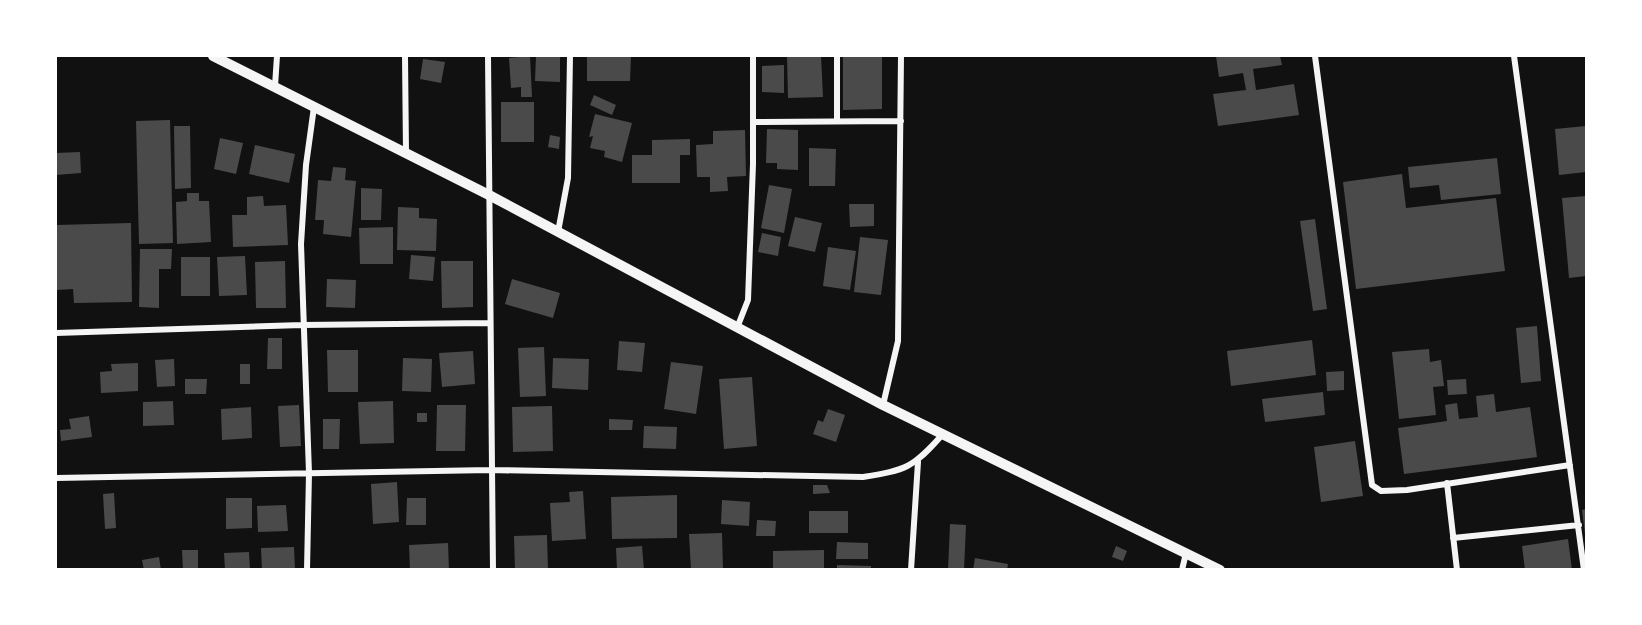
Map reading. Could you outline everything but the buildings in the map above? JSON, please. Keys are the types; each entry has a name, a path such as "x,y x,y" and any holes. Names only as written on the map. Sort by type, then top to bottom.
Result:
{"street":[{"path":"213,56 489,195 883,405 1220,570"},
{"path":"275,86 277,56"},
{"path":"405,56 406,153"},
{"path":"488,56 492,570"},
{"path":"558,232 568,178 570,56"},
{"path":"737,328 748,300 753,56"},
{"path":"837,56 837,121"},
{"path":"883,405 898,341 901,56"},
{"path":"1315,56 1372,485 1382,491 1570,465"},
{"path":"1514,56 1584,570"},
{"path":"307,570 309,473 302,325 301,244 306,165 314,107"},
{"path":"753,122 901,121"},
{"path":"56,333 302,325 489,323"},
{"path":"56,478 490,470 863,477 892,472 918,462 942,435"},
{"path":"911,570 918,462"},
{"path":"1447,483 1457,570"},
{"path":"1453,538 1579,525"},
{"path":"1182,570 1186,552"}]}
